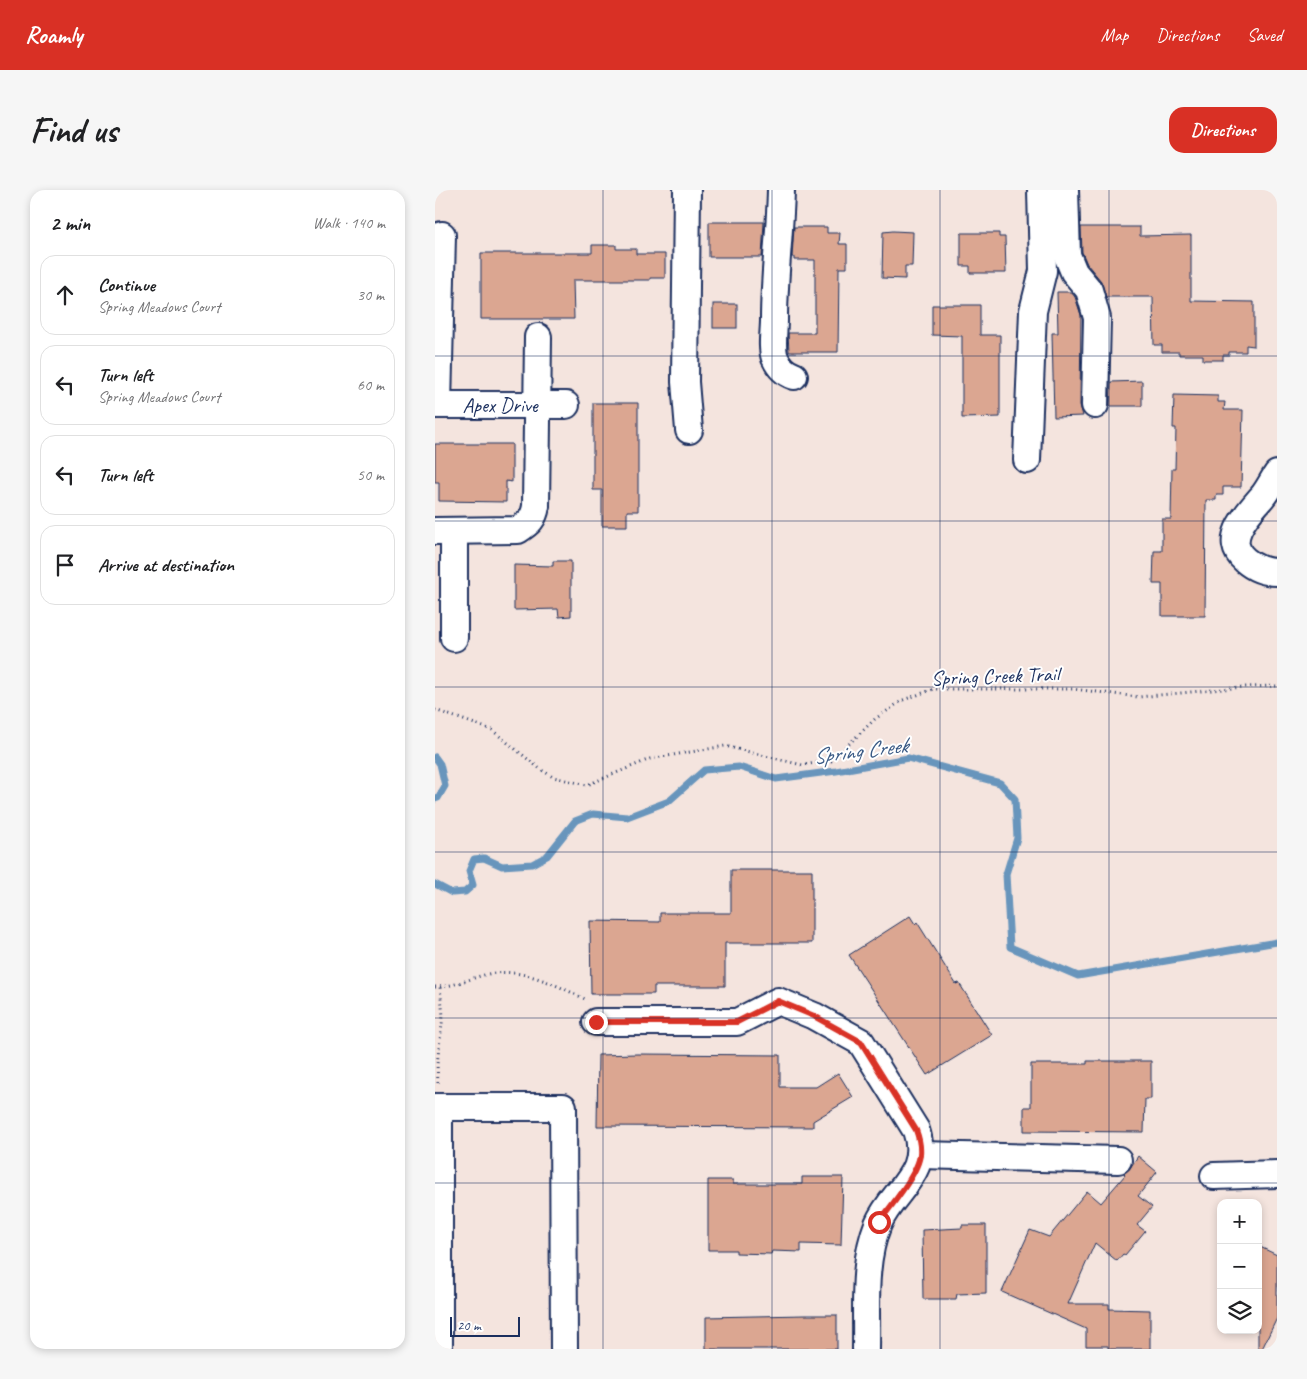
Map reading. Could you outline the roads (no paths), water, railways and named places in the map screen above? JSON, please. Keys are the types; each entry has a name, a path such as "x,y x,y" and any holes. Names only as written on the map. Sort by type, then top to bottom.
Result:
{"street":[{"path":"687,190 685,382 689,430"},
{"path":"781,190 774,286 774,351 782,369 794,376"},
{"path":"1027,460 1033,311 1043,272 1041,190"},
{"path":"1065,190 1067,255 1074,272 1089,290 1097,318 1095,404"},
{"path":"436,404 442,235"},
{"path":"454,638 445,531 518,530 529,523 534,515 536,506 536,404 539,337"},
{"name":"Apex Drive","path":"436,404 566,404"},
{"path":"1277,474 1263,495 1241,521 1236,544 1241,557 1252,566 1265,571 1277,572"},
{"path":"596,1022 737,1022 778,1001 814,1016 861,1042 916,1130 920,1142 920,1155 912,1175 879,1222 873,1239 868,1262 866,1349"},
{"path":"439,1349 437,1107 563,1107 564,1349"},
{"path":"920,1155 1118,1160"},
{"path":"1214,1176 1277,1174"}],"waterway":[{"name":"Spring Creek","path":"435,757 440,764 445,786 438,798 435,799"},
{"name":"Spring Creek","path":"435,884 452,893 465,892 473,885 469,871 474,859 484,858 502,866 532,864 547,856 575,821 593,814 627,817 669,801 704,770 739,767 776,779 836,771 908,758 1000,783 1015,799 1017,838 1006,874 1010,947 1078,976 1277,942"}]}
